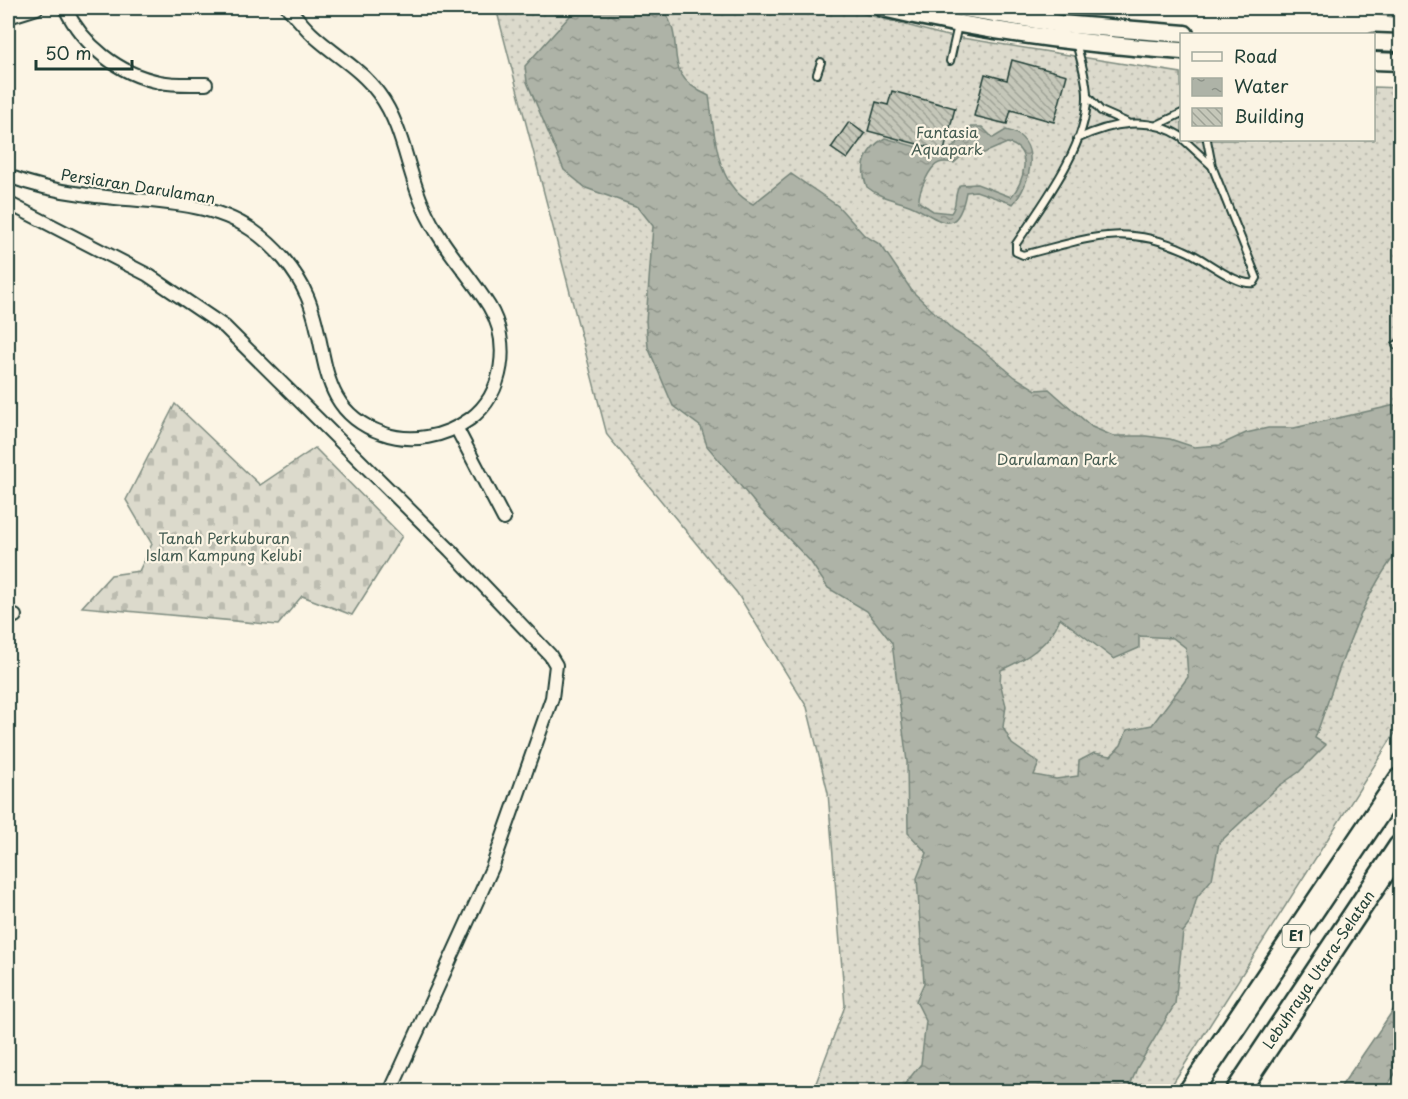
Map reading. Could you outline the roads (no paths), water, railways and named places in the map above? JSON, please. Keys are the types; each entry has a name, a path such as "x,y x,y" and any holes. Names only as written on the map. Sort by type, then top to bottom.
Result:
{"highway":[{"name":"E1","path":"1190,1092 1401,780"},
{"name":"Lebuhraya Utara–Selatan","path":"1237,1092 1401,848"}],"street":[{"path":"8,17 37,8"},
{"path":"65,8 86,39 110,62 135,76 162,83 206,84"},
{"name":"Persiaran Darulaman","path":"8,176 56,190 180,206 235,219 268,243 293,271 301,284 312,308 327,379 344,408 368,427 398,438 430,436 458,429 483,408 497,382 502,352 494,318 435,232 417,192 391,112 379,93 348,60 315,38 288,8"},
{"path":"883,8 958,25 1076,41 1180,51"},
{"path":"964,8 1060,24 1180,34"},
{"path":"1375,42 1401,43"},
{"path":"1375,61 1401,62"},
{"path":"8,203 148,275 225,327 450,550 550,655 556,665 552,698 492,868 390,1092"},
{"path":"458,429 504,519"}],"lane":[{"path":"950,61 958,25"},
{"path":"1076,41 1087,94 1087,108 1077,139 1050,192 1016,244 1016,252 1023,255 1093,237 1131,236 1182,249 1231,276 1248,284 1254,283 1257,278 1212,166 1208,141"},
{"path":"817,74 821,62"},
{"path":"1087,94 1101,111 1129,123"},
{"path":"1157,125 1180,114"},
{"path":"1077,139 1091,132 1129,123 1157,125 1180,136"},
{"path":"1186,141 1212,166"}],"water":[{"path":"577,8 662,8 670,21 674,34 678,67 683,77 693,87 709,96 719,158 731,185 740,196 753,204 791,174 838,206 864,235 881,245 912,291 954,331 978,346 1015,377 1036,390 1049,389 1092,427 1113,436 1170,439 1194,447 1220,445 1246,433 1268,428 1294,428 1400,404 1400,549 1372,591 1350,639 1315,738 1326,745 1219,843 1212,879 1197,897 1190,923 1183,932 1175,1004 1137,1068 1128,1091 899,1091 921,1064 926,1021 916,1001 924,983 917,878 927,853 908,833 907,762 892,643 867,611 828,588 810,561 759,508 707,446 701,427 673,406 648,347 646,321 653,226 638,207 586,188 564,170 527,82 525,66","holes":["1060,618 1114,659 1139,648 1139,636 1173,638 1186,648 1188,677 1152,725 1127,730 1121,745 1111,756 1094,753 1079,761 1078,776 1056,779 1034,775 1039,763 1012,744 1003,727 1006,706 1000,682 1001,670 1019,661 1044,643 1056,628"]},
{"path":"970,127 982,127 993,138 1006,130 1018,135 1025,142 1030,162 1028,174 1025,185 1013,204 976,191 966,192 962,208 956,218 950,222 943,222 867,187 864,166 868,153 885,138 945,155 959,141 961,134","holes":["1007,143 1015,146 1021,152 1024,167 1020,183 1011,197 977,184 960,185 951,213 933,211 919,202 925,180 939,163 954,163 965,153 982,154"]},
{"path":"1400,1000 1400,1066 1384,1091 1338,1091"}],"park label":[{"name":"Fantasia Aquapark","path":"947,142"},
{"name":"Darulaman Park","path":"1057,460"},
{"name":"Tanah Perkuburan Islam Kampung Kelubi","path":"224,548"}]}
